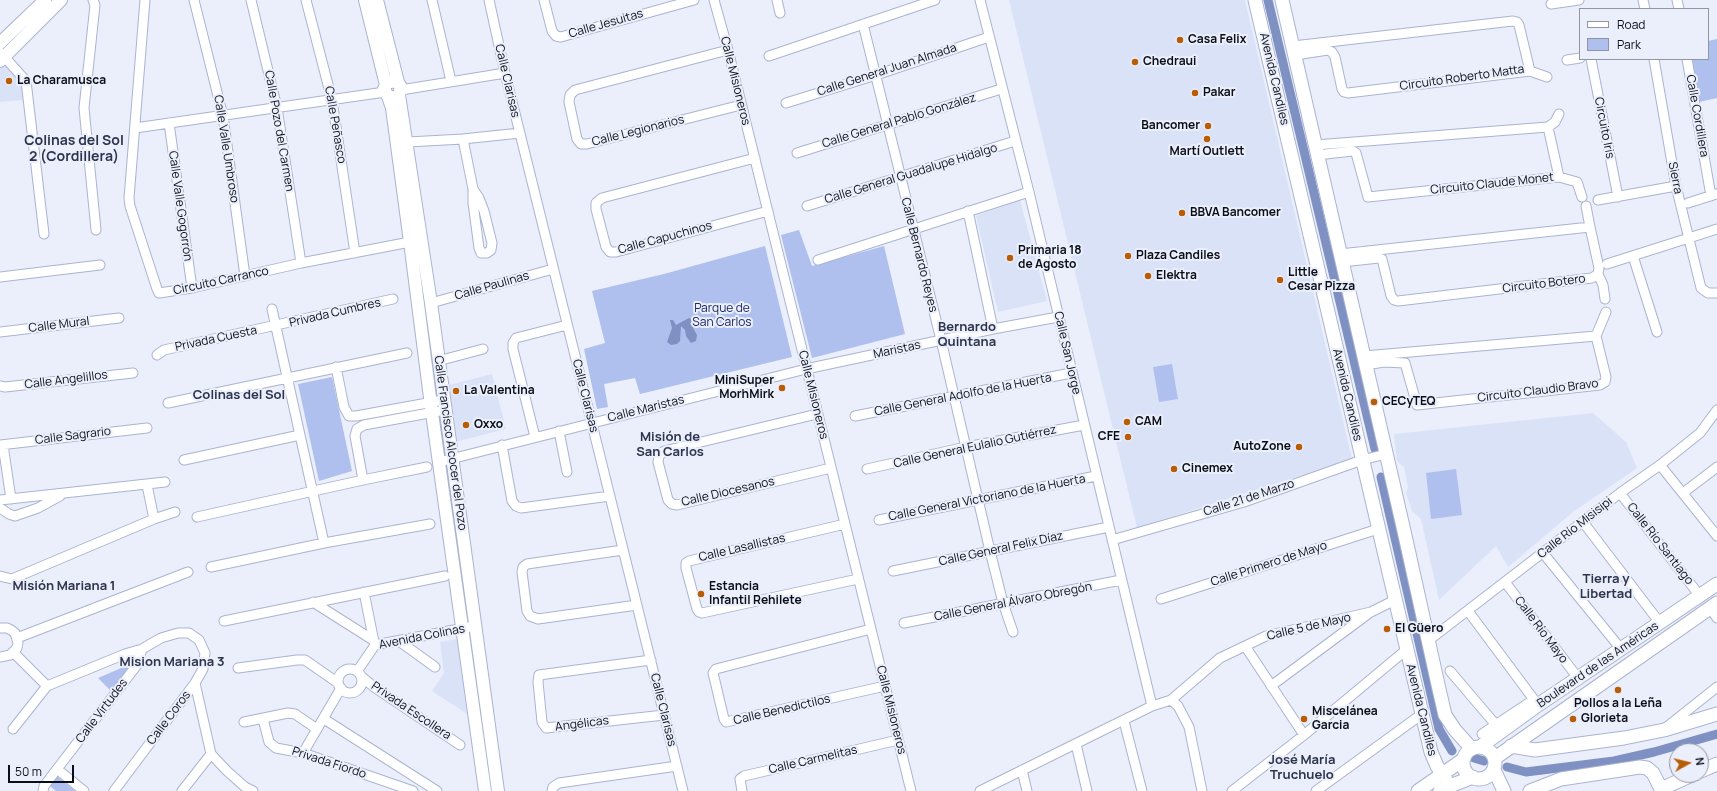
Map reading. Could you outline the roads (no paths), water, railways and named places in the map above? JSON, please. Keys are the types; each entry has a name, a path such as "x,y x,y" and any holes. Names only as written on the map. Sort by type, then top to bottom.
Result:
{"main road":[{"name":"Avenida Candiles","path":"1255,0 1365,459 1378,529 1406,650 1431,752 1447,789"},
{"name":"Avenida Candiles","path":"1282,0 1365,361 1384,455 1445,715 1454,730 1475,747"},
{"name":"Boulevard de las Américas","path":"1418,791 1536,702 1578,678 1717,584"},
{"name":"Boulevard de las Américas","path":"1494,764 1511,746 1715,610"},
{"path":"1511,746 1535,750 1624,738 1664,730 1717,714"},
{"path":"1473,777 1465,770 1475,747 1489,749 1504,791"},
{"path":"1447,789 1473,777 1484,778 1494,764"},
{"path":"1530,791 1561,779 1640,767 1647,768 1653,773 1659,790 1674,783"}],"street":[{"path":"0,43 45,0"},
{"path":"44,234 26,82 1,57 61,0"},
{"path":"93,0 94,5 84,108 96,230"},
{"name":"Circuito Carranco","path":"145,0 129,198 130,206 157,289 160,293 164,294 301,263 410,242"},
{"name":"Calle Valle Umbroso","path":"194,0 223,116 245,276"},
{"name":"Calle Pozo del Carmen","path":"251,0 277,108 301,263"},
{"name":"Calle Peñasco","path":"306,0 332,100 355,253"},
{"name":"Calle Francisco Alcocer del Pozo","path":"365,0 408,142 498,791"},
{"name":"Calle Francisco Alcocer del Pozo","path":"377,0 393,90 392,108 485,791"},
{"path":"432,0 451,80"},
{"name":"Calle Clarisas","path":"489,0 504,73 683,791"},
{"name":"Calle Jesuitas","path":"544,0 552,31 556,36 561,37 694,0"},
{"name":"Calle Misioneros","path":"714,0 742,104 806,370 911,791"},
{"path":"777,0 780,13"},
{"path":"769,56 935,0"},
{"name":"Calle San Jorge","path":"980,0 988,37 1029,192 1071,373 1152,706"},
{"path":"1551,4 1579,0"},
{"name":"Circuito Roberto Matta","path":"1513,21 1517,22 1519,25 1530,71 1348,93 1344,92 1342,89 1335,57 1332,52 1328,50 1294,50 1513,21"},
{"name":"Calle Bernardo Reyes","path":"863,24 912,228 941,340 990,551 1003,603 1013,632"},
{"name":"Calle General Juan Almada","path":"786,102 876,75 988,37"},
{"name":"Calle Legionarios","path":"728,50 575,90 570,95 569,102 577,139 581,144 587,144 742,104"},
{"path":"1567,60 1579,58"},
{"name":"Circuito Iris","path":"1591,60 1618,197"},
{"name":"Sierra","path":"1654,60 1676,186 1688,237 1701,288 1712,293"},
{"name":"Calle Cordillera","path":"1687,60 1714,195 1688,203"},
{"path":"1530,71 1547,77"},
{"path":"135,128 332,100 451,80 504,73"},
{"name":"Calle General Pablo González","path":"797,153 1002,89"},
{"path":"1316,150 1548,127 1555,122 1559,114"},
{"name":"Calle Valle Gogorrón","path":"169,123 192,288"},
{"name":"Circuito Claude Monet","path":"1316,150 1353,151 1356,153 1368,196 1559,176 1548,127"},
{"path":"408,142 463,139 520,133"},
{"path":"463,139 473,189 473,202 479,248 482,253 487,253 492,250 492,243 484,212 479,198 473,189"},
{"name":"Calle General Guadalupe Hidalgo","path":"807,206 1015,141"},
{"name":"Calle Capuchinos","path":"755,158 602,198 596,203 596,209 606,247 610,252 616,252 768,211"},
{"path":"1559,176 1577,182 1582,197"},
{"path":"1598,200 1676,186"},
{"path":"818,260 912,228 1029,192"},
{"name":"Circuito Botero","path":"1341,258 1382,259 1392,296 1394,300 1398,301 1592,278 1598,274 1599,268 1586,206"},
{"path":"968,211 993,329"},
{"path":"1341,258 1590,227"},
{"path":"1607,264 1717,229"},
{"path":"1632,256 1657,332"},
{"path":"0,276 100,265"},
{"name":"Calle Paulinas","path":"431,303 553,269"},
{"path":"1598,274 1603,285 1605,300"},
{"name":"Privada Cumbres","path":"276,326 393,299"},
{"path":"272,309 324,543"},
{"path":"1365,361 1596,336 1606,312"},
{"name":"Maristas","path":"806,370 1058,316"},
{"name":"Calle Mural","path":"0,332 119,318"},
{"path":"535,437 512,349 513,343 516,338 567,325"},
{"name":"Privada Cuesta","path":"157,355 164,350 276,326"},
{"name":"Circuito Claudio Bravo","path":"1365,361 1405,363 1417,405 1600,384 1605,382 1606,377 1596,336"},
{"path":"438,361 483,349"},
{"path":"168,403 407,353"},
{"path":"336,367 344,407 349,416 432,408"},
{"name":"Calle Maristas","path":"439,462 806,370"},
{"name":"Calle Angelillos","path":"0,386 5,387 133,373"},
{"name":"Calle General Adolfo de la Huerta","path":"855,416 1071,373"},
{"path":"363,480 355,436 357,429 364,425 444,405"},
{"name":"Calle Río Misisipi","path":"1428,641 1620,493 1660,465 1700,433 1717,410"},
{"name":"Calle Diocesanos","path":"817,414 664,452 659,456 658,462 668,500 672,504 677,505 831,468"},
{"name":"Calle General Eulalio Gutiérrez","path":"867,469 966,447 1084,425"},
{"name":"Calle Sagrario","path":"1,445 147,428"},
{"path":"559,431 567,472"},
{"path":"184,460 300,435"},
{"path":"1,445 11,499"},
{"path":"502,445 512,501 516,506 521,508 610,496"},
{"name":"Calle 21 de Marzo","path":"1112,540 1244,502 1365,459 1384,455"},
{"path":"1660,465 1716,533"},
{"path":"197,517 427,467"},
{"path":"1683,493 1717,468"},
{"name":"Calle General Victoriano de la Huerta","path":"879,520 1096,476"},
{"path":"0,500 165,482"},
{"path":"146,485 154,519"},
{"name":"Calle Río Santiago","path":"1620,493 1700,596"},
{"path":"0,508 15,516 38,508 64,494"},
{"path":"0,576 12,579 154,519 175,512"},
{"path":"1583,522 1660,623"},
{"path":"211,567 324,543 430,524"},
{"name":"Calle Lasallistas","path":"845,524 689,561 686,563 686,568 697,609 702,613 858,579"},
{"name":"Calle General Felix Díaz","path":"893,571 1108,527"},
{"name":"Calle Primero de Mayo","path":"1161,599 1378,529"},
{"path":"623,550 527,564 523,567 522,572 527,611 530,616 538,618 637,605"},
{"path":"1543,552 1621,649"},
{"path":"17,638 188,572"},
{"path":"224,620 445,576"},
{"name":"Calle General Álvaro Obregón","path":"904,623 1121,580"},
{"name":"Calle Río Mayo","path":"1505,582 1578,678"},
{"path":"364,592 374,643"},
{"name":"Calle 5 de Mayo","path":"980,791 1152,706 1171,700 1220,658 1266,636 1371,612 1394,600"},
{"path":"313,602 374,643"},
{"path":"1468,611 1536,702"},
{"path":"1271,686 1371,612"},
{"name":"Avenida Colinas","path":"360,674 374,643 399,641 475,626"},
{"path":"0,628 12,630 18,643 14,652 0,658"},
{"name":"Calle Benedictilos","path":"871,629 716,669 713,673 724,719 726,722 885,686"},
{"name":"Calle Coros","path":"48,686 125,654 142,649 162,638 178,633 189,633 199,640 205,653 203,669 195,683 114,791"},
{"path":"399,641 434,668"},
{"path":"1245,646 1304,735"},
{"name":"Calle Virtudes","path":"43,791 44,786 136,665 142,649"},
{"path":"1232,791 1304,735 1406,650"},
{"path":"13,729 48,686 14,652"},
{"path":"238,668 305,660 339,686 348,693 356,692 362,686 360,674 350,668 346,669 339,675 339,686 324,719 303,753"},
{"name":"Angélicas","path":"651,660 539,675 538,682 542,722 546,728 664,715"},
{"path":"1450,671 1496,725"},
{"name":"Privada Escollera","path":"360,674 374,687 460,745"},
{"path":"195,683 211,754 245,787 253,791"},
{"path":"1664,730 1717,687"},
{"path":"1171,700 1178,706 1188,727 1202,791"},
{"name":"Boulevard de las Américas","path":"1475,747 1496,725 1536,702"},
{"path":"244,722 288,713 295,714 317,729"},
{"path":"1316,791 1422,714"},
{"name":"Privada Fiordo","path":"263,719 269,742 276,748 303,753 413,791"},
{"path":"324,719 437,791"},
{"path":"1124,721 1142,791"},
{"name":"Calle Carmelitas","path":"742,791 740,780 744,776 898,740"},
{"path":"1076,744 1087,791"},
{"path":"182,791 211,754"},
{"path":"552,791 553,787 559,784 677,766"},
{"path":"57,769 84,791"},
{"path":"1022,770 1027,791"}],"waterway":[{"path":"1268,0 1375,449"},
{"path":"1381,477 1439,729 1452,751"},
{"path":"1507,767 1526,772 1614,761 1654,752 1717,734"},
{"path":"1474,758 1484,761"}],"place":[{"name":"Casa Felix","path":"1180,40"},
{"name":"Chedraui","path":"1135,62"},
{"name":"La Charamusca","path":"9,81"},
{"name":"Pakar","path":"1195,93"},
{"name":"Bancomer","path":"1208,126"},
{"name":"Martí Outlett","path":"1207,139"},
{"name":"BBVA Bancomer","path":"1182,213"},
{"name":"Plaza Candiles","path":"1128,256"},
{"name":"Primaria 18 de Agosto","path":"1010,258"},
{"name":"Elektra","path":"1148,276"},
{"name":"Little Cesar Pizza","path":"1280,280"},
{"name":"MiniSuper MorhMirk","path":"782,388"},
{"name":"La Valentina","path":"456,391"},
{"name":"CECyTEQ","path":"1374,402"},
{"name":"CAM","path":"1127,422"},
{"name":"Oxxo","path":"466,425"},
{"name":"CFE","path":"1128,437"},
{"name":"AutoZone","path":"1299,447"},
{"name":"Cinemex","path":"1174,469"},
{"name":"Estancia Infantil Rehilete","path":"701,594"},
{"name":"El Güero","path":"1387,629"},
{"name":"Pollos a la Leña","path":"1618,690"},
{"name":"Miscelánea Garcia","path":"1304,719"},
{"name":"Glorieta","path":"1573,719"}],"district":[{"name":"Colinas del Sol 2 (Cordillera)","path":"74,150"},
{"name":"Bernardo Quintana","path":"967,334"},
{"name":"Colinas del Sol","path":"239,395"},
{"name":"Misión de San Carlos","path":"670,444"},
{"name":"Misión Mariana 1","path":"64,586"},
{"name":"Tierra y Libertad","path":"1606,586"},
{"name":"Mision Mariana 3","path":"172,662"},
{"name":"José María Truchuelo","path":"1302,768"}],"park label":[{"name":"Parque de San Carlos","path":"722,316"}]}
